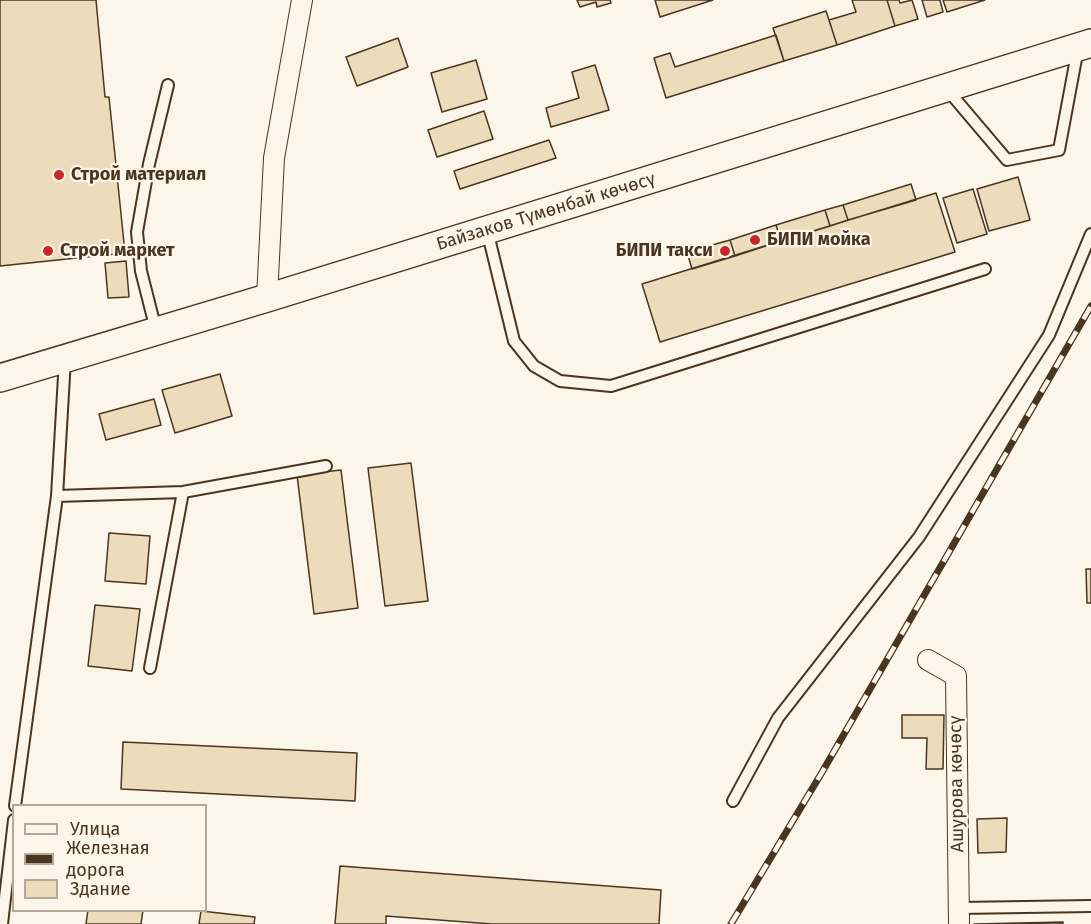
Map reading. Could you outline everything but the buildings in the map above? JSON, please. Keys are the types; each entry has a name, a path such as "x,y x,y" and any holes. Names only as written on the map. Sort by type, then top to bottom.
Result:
{"main road":[{"name":"Байзаков Түмөнбай көчөсү","path":"0,378 1084,46"}],"street":[{"path":"267,298 274,158 302,0"},
{"name":"Ашурова көчөсү","path":"928,660 956,676 959,916"}],"lane":[{"path":"946,88 1007,160 1059,150 1084,46"},
{"path":"156,331 141,271 137,232 149,164 168,85"},
{"path":"487,230 514,341 520,349 534,366 560,381 611,386 985,269"},
{"path":"733,801 778,718 919,537 1050,335 1091,234"},
{"path":"15,804 57,496 65,358"},
{"path":"57,496 183,492 326,466"},
{"path":"150,668 183,492"},
{"path":"2,924 12,837"},
{"path":"959,916 1091,906"}],"railway":[{"path":"731,924 821,774 1091,306"}],"place":[{"name":"Строй материал","path":"59,175"},
{"name":"БИПИ мойка","path":"755,240"},
{"name":"Строй маркет","path":"48,251"},
{"name":"БИПИ такси","path":"725,251"}]}
